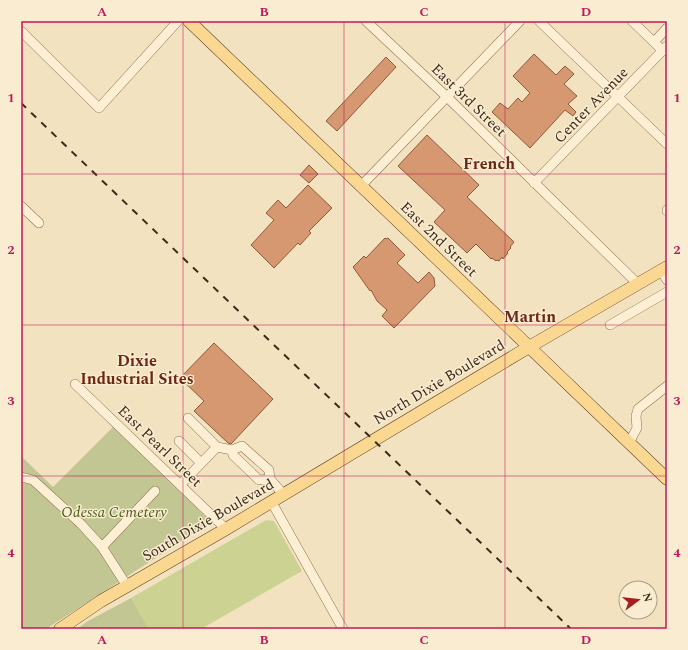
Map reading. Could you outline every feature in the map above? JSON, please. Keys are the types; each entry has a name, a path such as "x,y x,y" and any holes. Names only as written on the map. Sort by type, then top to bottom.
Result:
{"main road":[{"name":"East 2nd Street","path":"189,21 667,479"},
{"name":"North Dixie Boulevard","path":"373,440 638,284 665,272"},
{"name":"South Dixie Boulevard","path":"60,629 81,614 127,586 226,529 373,440"}],"street":[{"path":"21,31 99,108 178,21"},
{"name":"East 3rd Street","path":"366,21 447,97 638,284"},
{"path":"361,186 520,21"},
{"path":"539,21 667,144"},
{"path":"632,21 665,48"},
{"path":"641,21 656,40"},
{"path":"656,40 667,28"},
{"name":"Center Avenue","path":"534,183 665,48"},
{"path":"21,206 39,223"},
{"path":"610,325 667,292"},
{"name":"East Pearl Street","path":"74,384 226,529"},
{"path":"629,443 637,428 636,416 638,409 667,386"},
{"path":"188,418 217,447 232,450 242,446 269,470 270,479 283,494"},
{"path":"179,441 201,463"},
{"path":"180,485 217,447"},
{"path":"232,450 233,454 260,480 270,479"},
{"path":"21,477 34,480 81,524 102,547 127,586"},
{"path":"102,547 155,491"},
{"path":"271,501 343,629"}],"green space":[{"name":"Odessa Cemetery","path":"114,426 211,522 46,629 21,629 21,456 53,487"},
{"path":"266,520 274,521 302,571 201,629 149,629 131,598"},
{"path":"131,598 149,629 77,629 88,621"}],"building":[{"path":"534,54 556,75 565,66 574,74 564,84 577,96 568,104 576,112 573,116 565,110 530,148 492,112 500,103 508,109 518,98 522,102 530,93 513,76"},
{"path":"386,57 396,67 337,131 326,121"},
{"path":"427,135 479,185 467,197 514,242 503,259 502,257 499,261 496,261 492,258 491,259 476,244 467,253 434,222 445,210 398,166"},
{"path":"309,165 318,174 309,183 300,175"},
{"path":"308,185 332,208 309,231 311,233 300,245 298,243 274,268 251,245 274,220 266,213 278,200 286,208"},
{"path":"385,238 388,238 405,255 397,263 418,283 429,272 434,278 435,286 394,328 382,316 387,310 377,301 371,290 370,291 353,267 364,256 366,258"},
{"path":"214,343 273,399 231,444 228,443 194,411 204,401 180,378"}],"railway":[{"path":"21,103 571,629"}],"district":[{"name":"French","path":"489,163"},
{"name":"Martin","path":"530,316"},
{"name":"Dixie Industrial Sites","path":"137,369"}]}
